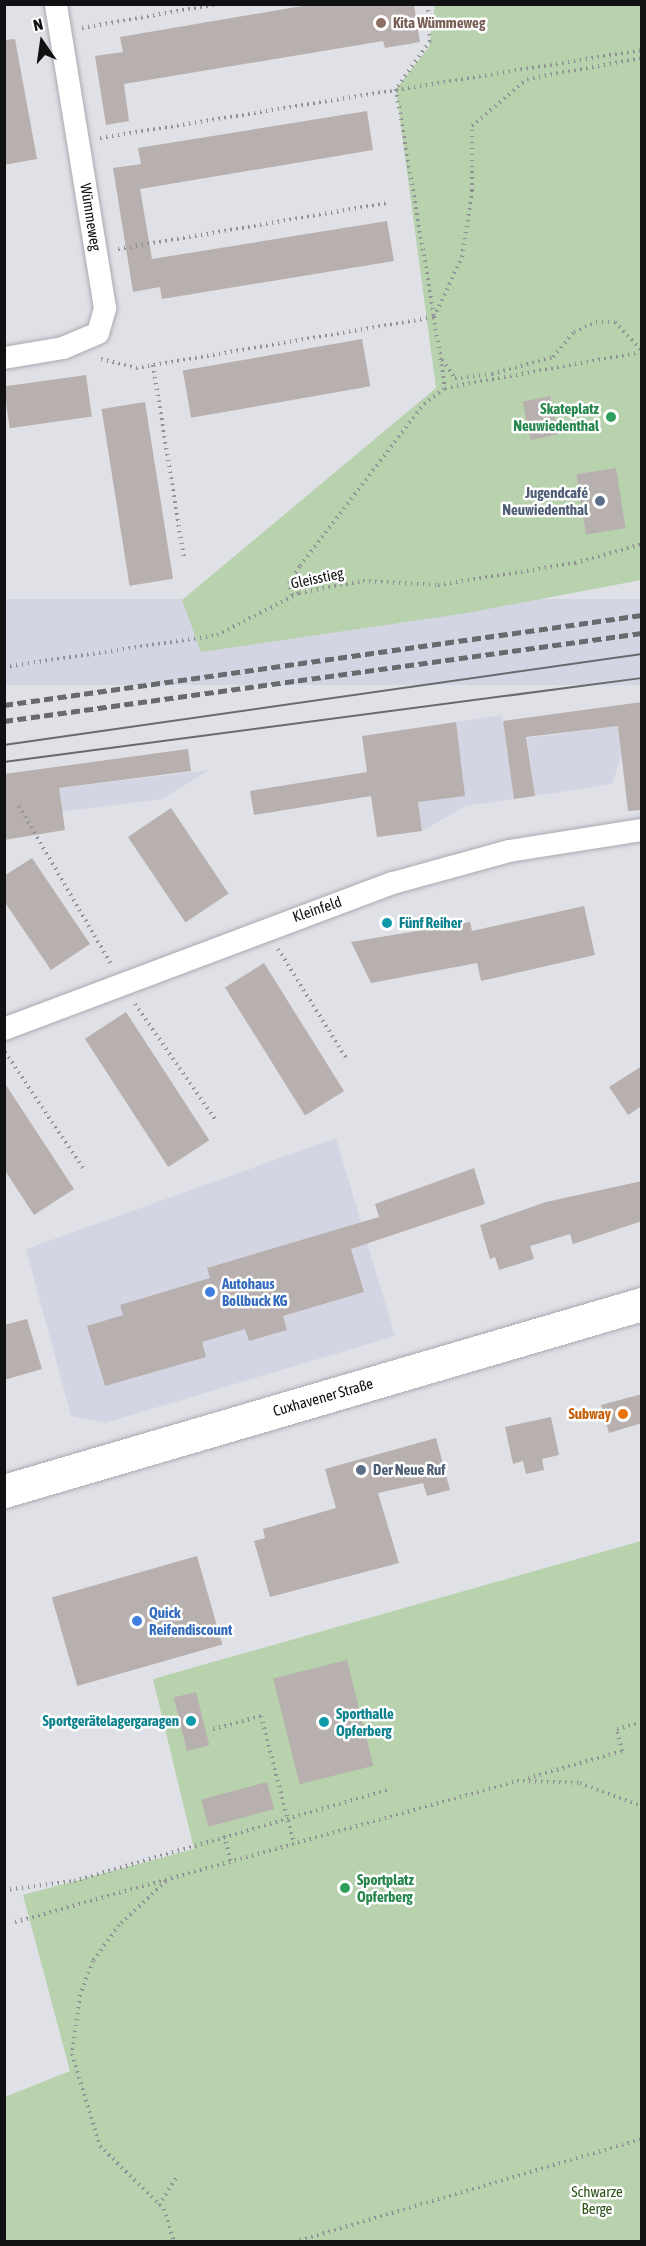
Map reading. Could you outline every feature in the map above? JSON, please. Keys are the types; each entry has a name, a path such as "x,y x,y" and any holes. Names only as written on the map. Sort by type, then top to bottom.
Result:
{"main road":[{"name":"Cuxhavener Straße","path":"4,1491 642,1304"}],"street":[{"name":"Wümmeweg","path":"4,358 63,348 98,333 105,308 56,4"},
{"name":"Kleinfeld","path":"4,1029 265,927 508,851 642,830"}],"path":[{"path":"61,32 217,4"},
{"path":"428,4 430,41 396,89 445,388"},
{"path":"78,142 642,50"},
{"path":"434,316 462,257 472,191 472,126 527,79 642,58"},
{"path":"96,252 388,203"},
{"path":"63,348 136,368 434,316"},
{"path":"441,358 455,378 492,374 553,357 574,332 596,322 615,322 642,351"},
{"path":"292,595 289,583 300,566 424,404 445,388 642,351"},
{"path":"153,365 184,558"},
{"name":"Gleisstieg","path":"4,667 217,635 292,595 363,581 438,585 575,563 642,544"},
{"path":"19,806 122,984 215,1119"},
{"path":"265,927 346,1058"},
{"path":"4,1052 85,1172"},
{"path":"213,1729 261,1716 294,1844"},
{"path":"15,1922 622,1751 616,1729 642,1722"},
{"path":"517,1781 580,1783 642,1806"},
{"path":"4,1890 74,1881 391,1789"},
{"path":"224,1836 231,1862"},
{"path":"169,1879 119,1925 93,1961 73,2033 74,2070 100,2146 159,2205 174,2241"},
{"path":"294,2241 642,2139"},
{"path":"159,2205 178,2175"}],"shaded area":[{"path":"4,599 641,599 641,685 4,685"},
{"path":"502,715 514,799 466,806 422,831 407,730"},
{"path":"641,723 622,755 612,784 535,796 527,738"},
{"path":"209,770 163,799 41,814 5,795"},
{"name":"Autohaus Bollbuck KG","path":"336,1138 395,1336 105,1423 71,1416 26,1249"}],"green space":[{"path":"435,5 641,5 641,580 467,613 201,652 182,600 436,388 396,89 429,47"},
{"name":"Sportplatz Opferberg","path":"641,1541 641,2241 5,2242 5,2097 70,2071 23,1895 194,1849 153,1679"}],"building":[{"path":"314,4 414,4 420,42 385,48 383,41 124,84 129,121 106,125 95,56 123,52 120,37"},
{"path":"15,39 37,159 4,165 4,40"},
{"path":"367,111 373,150 140,189 152,259 387,221 394,261 162,299 160,287 133,292 113,168 141,164 138,148"},
{"path":"362,339 370,386 191,418 183,371"},
{"path":"86,375 92,417 10,428 4,387"},
{"path":"550,396 558,434 531,440 523,402"},
{"path":"145,402 173,579 130,586 102,409"},
{"name":"Jugendcafé Neuwiedenthal","path":"616,468 626,528 586,535 576,474"},
{"path":"642,702 642,810 628,811 618,726 526,737 535,796 514,799 503,721"},
{"path":"456,722 465,796 418,802 422,831 377,837 371,796 254,815 250,791 367,772 362,736"},
{"path":"188,749 191,771 59,788 65,830 4,840 4,774"},
{"path":"171,808 229,893 185,922 128,837"},
{"path":"32,858 90,944 51,970 4,901 4,876"},
{"path":"584,906 595,955 481,981 477,963 371,983 351,942 470,922 472,931"},
{"path":"264,963 344,1091 305,1115 225,987"},
{"path":"126,1012 209,1140 168,1167 85,1039"},
{"path":"642,1066 642,1106 628,1115 609,1087"},
{"path":"4,1082 74,1189 34,1215 4,1169"},
{"path":"474,1168 485,1204 351,1249 364,1292 283,1316 287,1330 249,1341 245,1329 202,1342 206,1357 105,1386 87,1326 123,1315 120,1305 210,1278 207,1268 379,1217 375,1204"},
{"path":"642,1181 642,1221 573,1244 570,1234 530,1246 534,1259 499,1270 495,1257 490,1259 480,1225 546,1202"},
{"path":"27,1319 42,1369 4,1380 4,1325"},
{"name":"Subway","path":"642,1394 642,1423 609,1433 601,1405"},
{"path":"551,1417 559,1455 542,1459 544,1470 526,1474 523,1461 513,1464 505,1427"},
{"path":"436,1438 450,1490 427,1496 423,1483 378,1493 399,1563 270,1597 254,1541 265,1538 263,1529 336,1508 325,1469"},
{"name":"Quick Reifendiscount","path":"197,1556 222,1644 77,1686 52,1598"},
{"name":"Sporthalle Opferberg","path":"347,1660 373,1766 300,1784 273,1678"},
{"name":"Sportgerätelagergaragen","path":"196,1692 209,1745 187,1751 174,1698"},
{"path":"267,1782 274,1809 209,1827 201,1800"}],"tram line":[{"path":"4,745 642,654"},
{"path":"4,762 642,678"}],"railway":[{"path":"4,705 642,615"},
{"path":"4,721 642,633"}],"place":[{"name":"Kita Wümmeweg","path":"381,23"},
{"name":"Skateplatz Neuwiedenthal","path":"611,417"},
{"name":"Jugendcafé Neuwiedenthal","path":"600,501"},
{"name":"Fünf Reiher","path":"387,923"},
{"name":"Autohaus Bollbuck KG","path":"210,1292"},
{"name":"Subway","path":"623,1414"},
{"name":"Der Neue Ruf","path":"361,1470"},
{"name":"Quick Reifendiscount","path":"137,1621"},
{"name":"Sportgerätelagergaragen","path":"191,1721"},
{"name":"Sporthalle Opferberg","path":"324,1722"},
{"name":"Sportplatz Opferberg","path":"345,1888"}],"park label":[{"name":"Schwarze Berge","path":"597,2200"}]}
